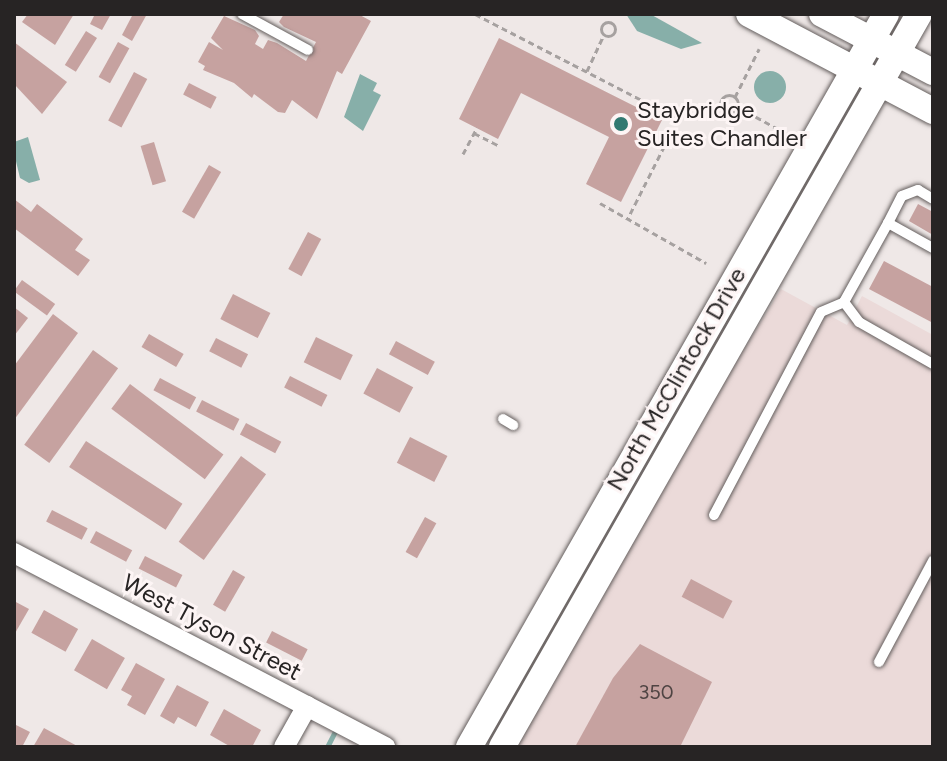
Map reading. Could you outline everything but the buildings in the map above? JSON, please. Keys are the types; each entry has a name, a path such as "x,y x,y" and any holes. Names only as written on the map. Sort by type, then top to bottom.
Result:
{"main road":[{"path":"749,14 933,111"},
{"path":"822,14 933,72"},
{"name":"North McClintock Drive","path":"469,747 618,479 886,14"},
{"name":"North McClintock Drive","path":"502,747 643,493 919,14"},
{"path":"618,479 643,493"}],"street":[{"name":"West Tyson Street","path":"14,553 385,747"},
{"path":"284,747 307,706"}],"lane":[{"path":"242,14 308,50"},
{"path":"714,515 821,312 844,302 902,196 918,190 933,199"},
{"path":"888,223 933,248"},
{"path":"844,302 859,322 933,364"},
{"path":"879,662 933,561"}],"path":[{"path":"475,14 678,119 628,218"},
{"path":"586,72 604,35"},
{"path":"759,49 735,97 738,107 794,138"},
{"path":"721,109 723,97 735,97"},
{"path":"713,108 732,113 738,107"},
{"path":"463,154 477,128"},
{"path":"474,133 498,145"},
{"path":"600,203 628,218 659,241 706,263"}],"shaded area":[{"path":"781,289 847,325 862,296 933,335 933,747 515,747 651,501"}],"water":[{"path":"626,14 650,14 702,43 681,49 637,31"},
{"path":"770,71 781,76 786,87 781,98 770,103 759,98 754,87 759,76"},
{"path":"360,74 377,83 373,91 381,95 363,131 344,117"},
{"path":"28,137 40,180 29,183 20,178 14,153 14,142"}],"waterway":[{"path":"327,747 337,727"}],"place":[{"name":"Staybridge Suites Chandler","path":"621,124"}]}
